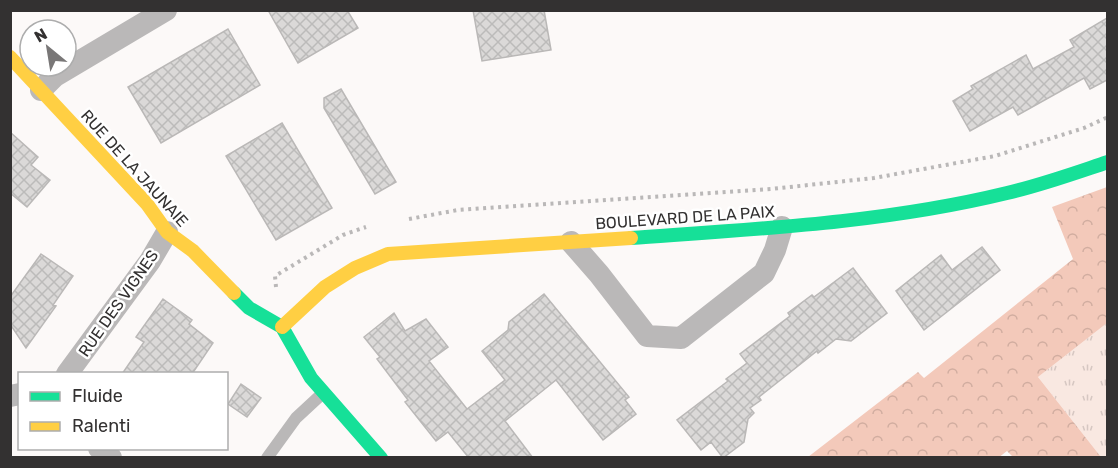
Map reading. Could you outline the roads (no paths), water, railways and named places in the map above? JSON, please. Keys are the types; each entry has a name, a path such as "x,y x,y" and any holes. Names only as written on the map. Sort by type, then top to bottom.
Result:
{"street":[{"path":"41,90 55,76 166,10"},
{"name":"RUE DE LA JAUNAIE","path":"10,57 147,204 167,232 193,251 249,308 282,327"},
{"name":"BOULEVARD DE LA PAIX","path":"282,327 325,287 355,268 388,254 782,227 900,214 1019,191 1107,162"},
{"path":"571,242 647,336 681,338 764,273 775,250 782,227"},
{"name":"RUE DES VIGNES","path":"69,372 150,261 167,232"},
{"path":"282,327 311,378 381,458"}],"lane":[{"path":"267,458 296,418 324,393"}]}
